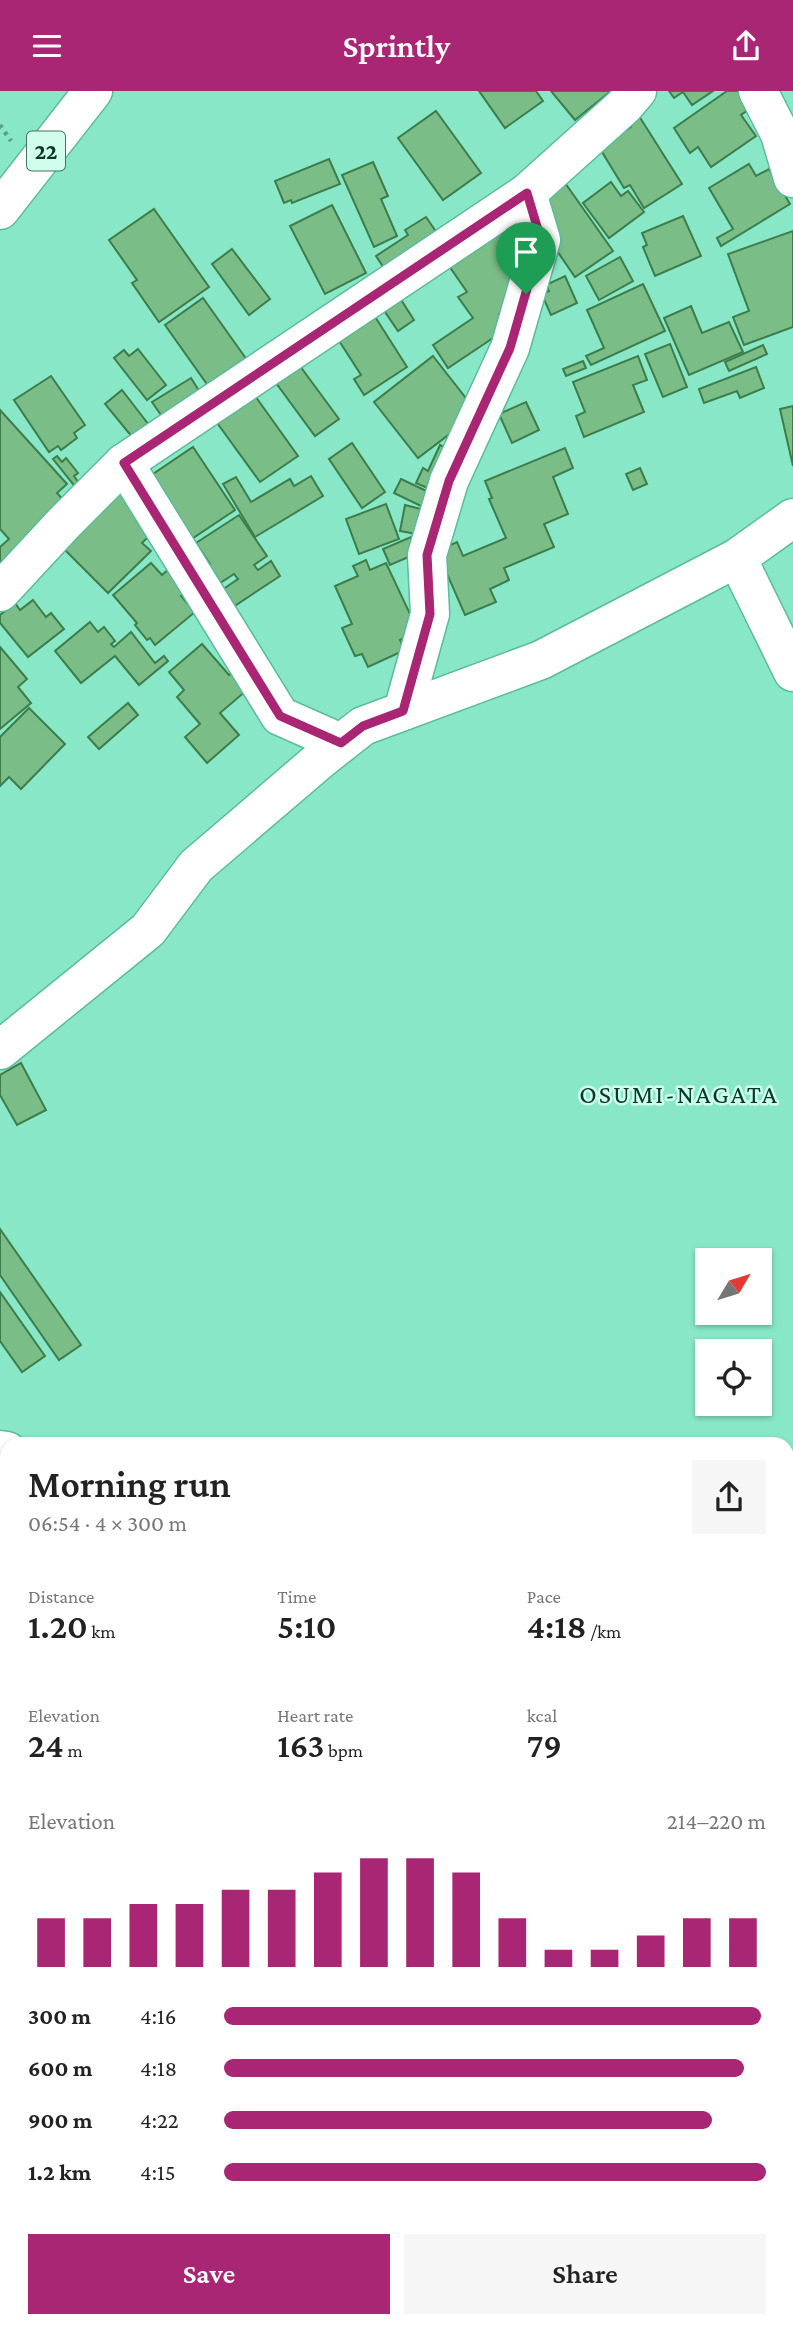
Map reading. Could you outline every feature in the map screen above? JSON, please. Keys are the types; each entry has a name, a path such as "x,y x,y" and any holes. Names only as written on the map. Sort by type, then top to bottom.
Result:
{"street":[{"name":"22","path":"0,210 93,91"},
{"path":"0,592 124,463 527,193 625,105 637,91"},
{"path":"758,91 780,134 793,178"},
{"path":"403,711 430,614 427,555 449,481 510,348 541,240 527,193"},
{"path":"124,463 280,716 341,743"},
{"path":"0,1050 148,930 196,866 363,726 541,660 737,558 793,518"},
{"path":"737,558 793,672"}],"building":[{"path":"479,91 536,91 543,101 505,128"},
{"path":"551,91 611,91 575,120"},
{"path":"669,91 713,91 692,105 683,92 674,98"},
{"path":"727,91 741,91 752,107 741,115 756,136 711,167 698,147 690,153 674,128"},
{"path":"436,111 481,173 443,200 398,138"},
{"path":"639,116 682,184 644,208 630,185 624,188 599,147 631,127 629,123"},
{"path":"329,159 340,184 292,203 291,200 284,203 275,181"},
{"path":"373,162 388,196 381,199 397,236 374,247 342,175"},
{"path":"749,164 756,176 769,169 790,204 721,246 717,238 733,229 709,188"},
{"path":"563,180 613,251 575,277 544,232 541,195"},
{"path":"611,182 621,196 628,191 644,212 609,238 583,203"},
{"path":"332,205 366,273 325,294 290,226"},
{"path":"154,209 209,287 159,322 132,283 137,280 109,240"},
{"path":"683,216 701,256 655,276 643,247 647,245 642,233"},
{"path":"426,217 439,236 386,271 376,256 408,235 405,230"},
{"path":"512,219 528,242 509,255 515,263 511,266 522,282 516,302 499,314 508,328 448,368 433,345 473,318 458,297 467,292 447,263"},
{"path":"793,231 793,327 744,345 733,317 749,311 728,254"},
{"path":"232,249 270,299 249,315 212,264"},
{"path":"620,257 633,281 599,300 586,276"},
{"path":"565,276 577,303 551,315 542,295 549,291 546,285"},
{"path":"643,284 665,331 591,365 586,356 604,348 587,310"},
{"path":"398,295 414,320 398,331 381,306"},
{"path":"203,298 247,360 209,387 165,325"},
{"path":"691,306 702,333 729,322 743,352 689,375 664,318"},
{"path":"372,312 407,367 364,395 354,379 361,375 336,336"},
{"path":"670,344 687,387 663,397 645,354"},
{"path":"763,345 767,354 729,371 725,362"},
{"path":"138,349 166,385 147,400 114,358 124,350 129,356"},
{"path":"433,356 472,406 464,423 418,458 374,402"},
{"path":"638,356 647,380 633,385 644,412 584,437 576,416 585,412 573,382"},
{"path":"583,361 586,368 566,376 563,369"},
{"path":"300,366 339,419 315,436 276,383"},
{"path":"756,367 764,388 740,398 737,391 704,403 699,389"},
{"path":"51,376 85,425 74,433 77,438 61,450 58,446 49,452 14,400"},
{"path":"191,378 201,394 163,418 152,402"},
{"path":"122,390 149,425 133,438 105,404"},
{"path":"253,393 298,456 260,482 215,420"},
{"path":"526,402 539,430 512,443 499,414"},
{"path":"793,406 793,466 780,409"},
{"path":"0,410 67,484 57,493 65,502 0,572 0,547 9,539 0,529"},
{"path":"352,443 385,492 362,508 329,459"},
{"path":"440,445 453,452 434,491 416,483 423,468 428,471"},
{"path":"193,447 235,510 193,538 150,476"},
{"path":"565,448 573,468 553,477 568,514 544,524 554,547 504,568 509,580 490,589 496,602 465,615 437,551 457,542 463,556 506,538 489,499 492,498 485,481"},
{"path":"57,456 62,462 66,458 78,473 74,476 81,486 77,489 53,459"},
{"path":"640,468 647,484 633,490 626,474"},
{"path":"311,476 323,496 255,537 223,484 236,477 251,502 290,479 294,486"},
{"path":"401,479 433,494 425,508 394,493"},
{"path":"118,487 156,529 142,543 151,551 108,593 63,548"},
{"path":"386,504 399,539 359,554 346,519"},
{"path":"405,505 421,509 416,534 400,531"},
{"path":"239,515 267,556 254,565 258,570 271,561 280,576 230,609 219,592 238,579 234,574 217,585 206,567 210,564 196,543"},
{"path":"411,537 418,553 390,565 383,549"},
{"path":"366,560 370,570 386,563 418,631 400,640 405,650 368,667 362,654 355,656 342,628 352,624 335,586 358,576 353,566"},
{"path":"151,563 162,575 170,568 189,590 181,596 195,612 155,645 150,638 147,640 135,625 137,623 113,595"},
{"path":"33,600 46,617 51,613 64,629 28,657 0,623 0,615 15,603 20,610"},
{"path":"90,622 98,632 104,627 115,641 111,644 114,647 131,632 155,663 164,656 168,661 139,685 115,656 81,683 55,651"},
{"path":"202,644 229,675 232,672 247,690 220,713 239,735 207,763 185,737 200,724 177,697 184,690 169,672"},
{"path":"0,647 27,679 18,687 31,703 0,729"},
{"path":"128,703 138,715 99,749 88,737"},
{"path":"29,708 65,744 21,789 9,777 0,786 0,737"},
{"path":"21,1063 46,1110 17,1125 0,1095 0,1075"},
{"path":"0,1229 81,1345 59,1360 0,1275"},
{"path":"0,1292 45,1356 22,1372 0,1341"}],"district":[{"name":"OSUMI-NAGATA","path":"679,1094"}],"route":[{"path":"527,193 541,240 526,294 510,348 449,481 427,555 430,614 403,711 363,726 341,743 280,716 124,463 527,193"}]}
